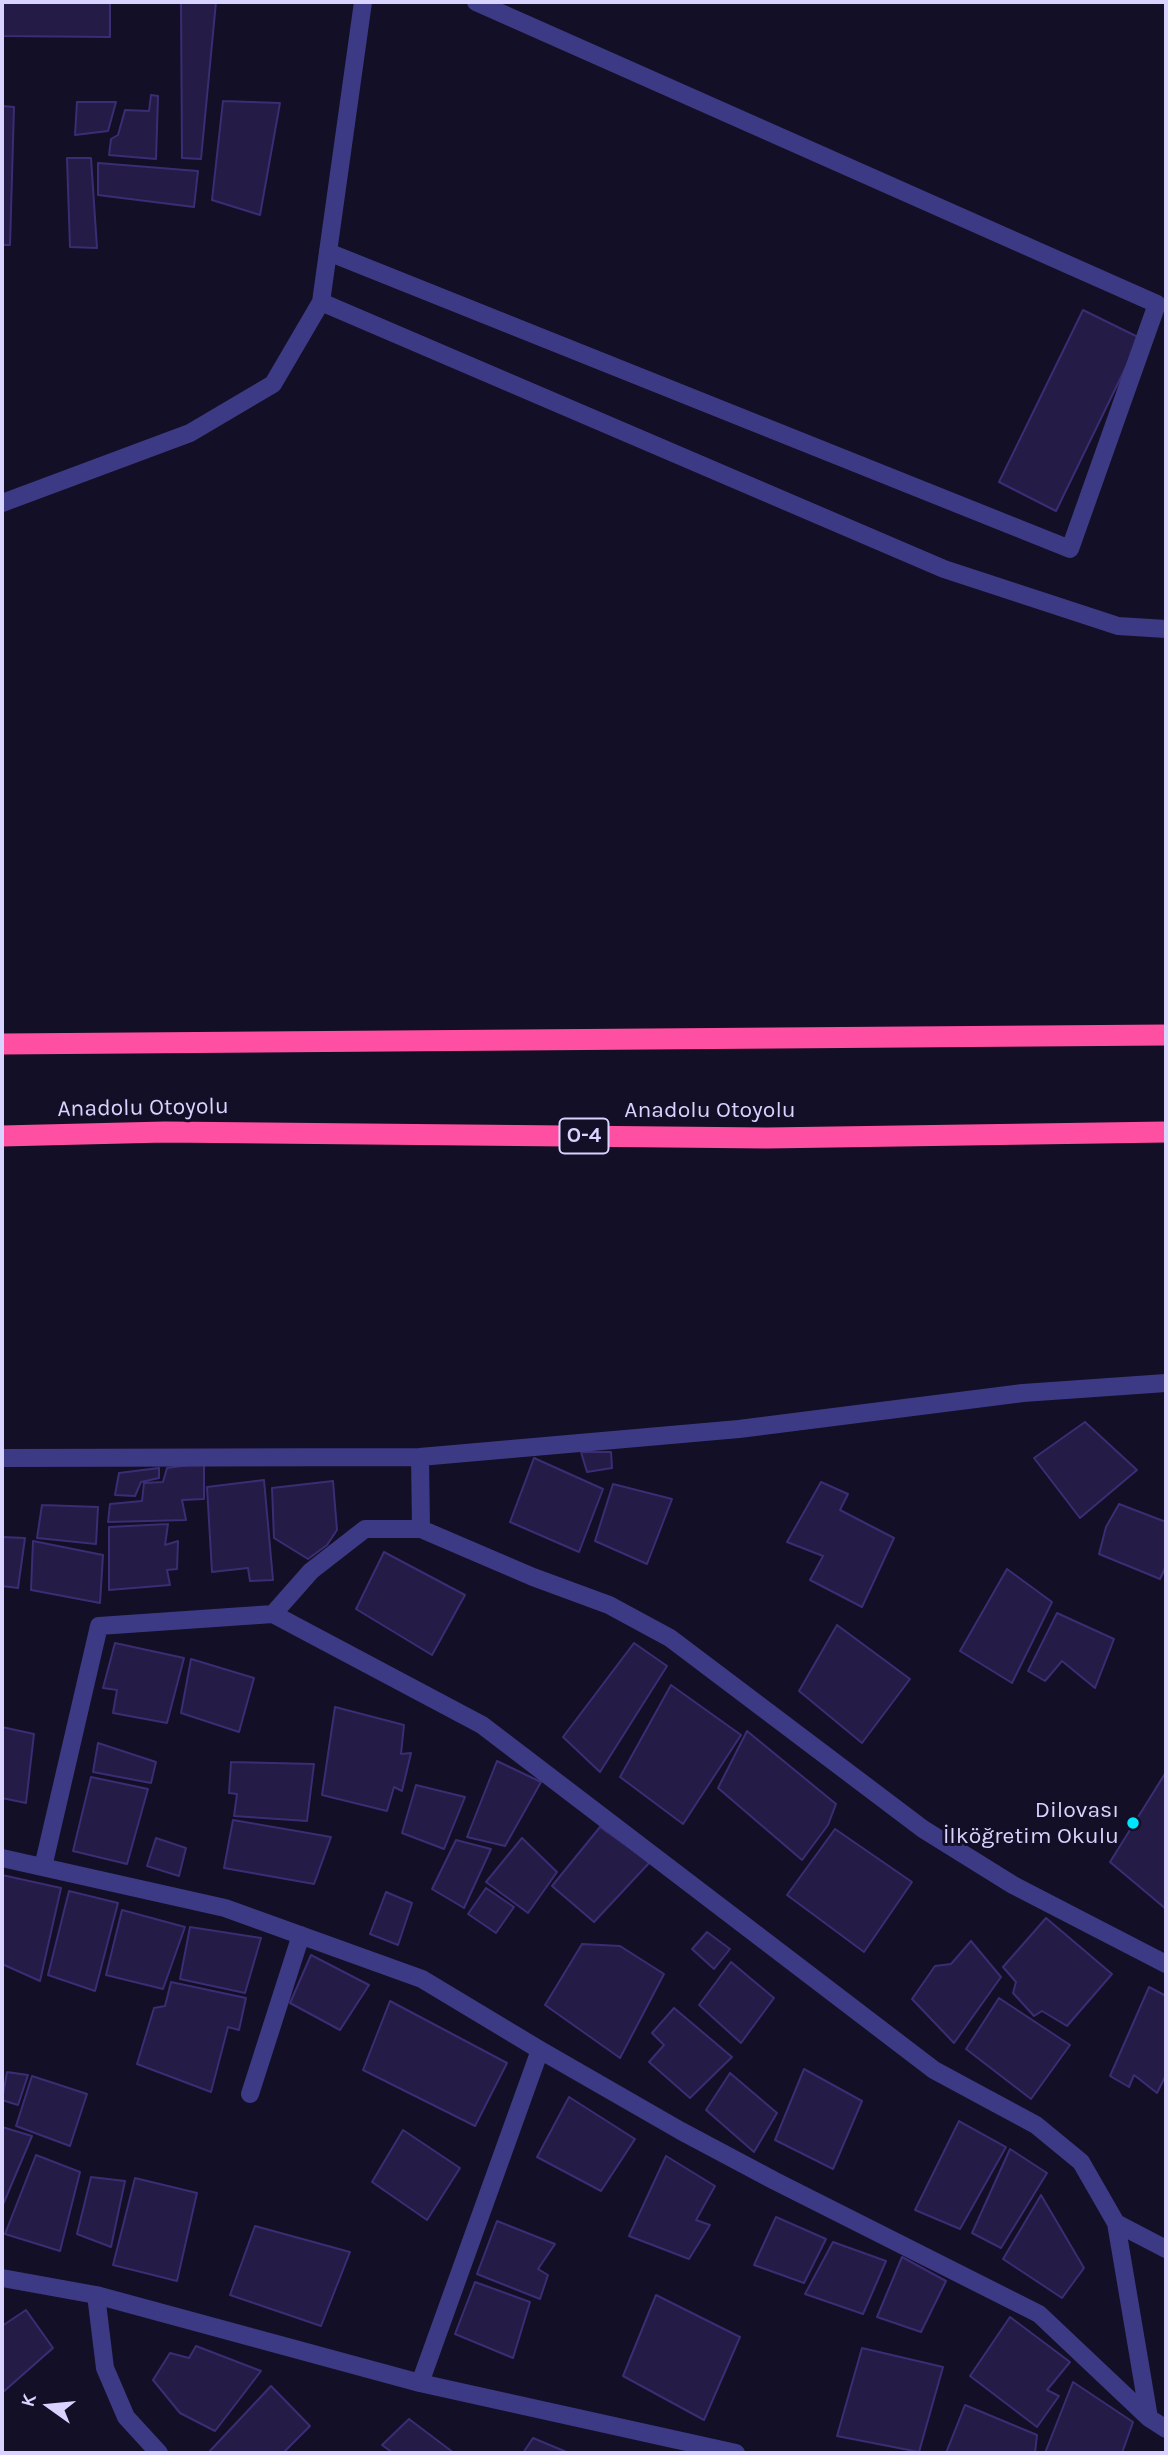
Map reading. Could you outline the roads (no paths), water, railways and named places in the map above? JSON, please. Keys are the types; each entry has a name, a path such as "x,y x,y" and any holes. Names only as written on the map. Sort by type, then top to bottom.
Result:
{"highway":[{"path":"2,1044 1166,1035"},
{"name":"Anadolu Otoyolu","path":"2,1136 165,1132 767,1138 1166,1132"}],"street":[{"path":"2,503 190,433 273,384 321,302 363,2"},
{"path":"328,252 1070,549 1157,304 476,2"},
{"path":"321,302 943,569 1118,626 1166,629"},
{"path":"2,1458 420,1457 739,1429 1023,1393 1166,1383"},
{"path":"420,1457 421,1529"},
{"path":"273,1614 311,1571 365,1529 421,1529 533,1577 609,1605 670,1638 923,1829 1013,1885 1166,1964"},
{"path":"43,1867 99,1626 273,1614 482,1725 934,2070 1036,2125 1081,2162 1116,2223 1149,2417"},
{"path":"2,1858 225,1908 422,1979 681,2131 1039,2314 1149,2417 1166,2429"},
{"path":"250,2094 301,1935"},
{"path":"420,2384 540,2050"},
{"path":"1116,2223 1166,2249"},
{"path":"2,2278 96,2295 420,2384 736,2453"},
{"path":"96,2295 105,2368 126,2417 159,2453"}],"place":[{"name":"Dilovası İlköğretim Okulu","path":"1133,1823"}]}
